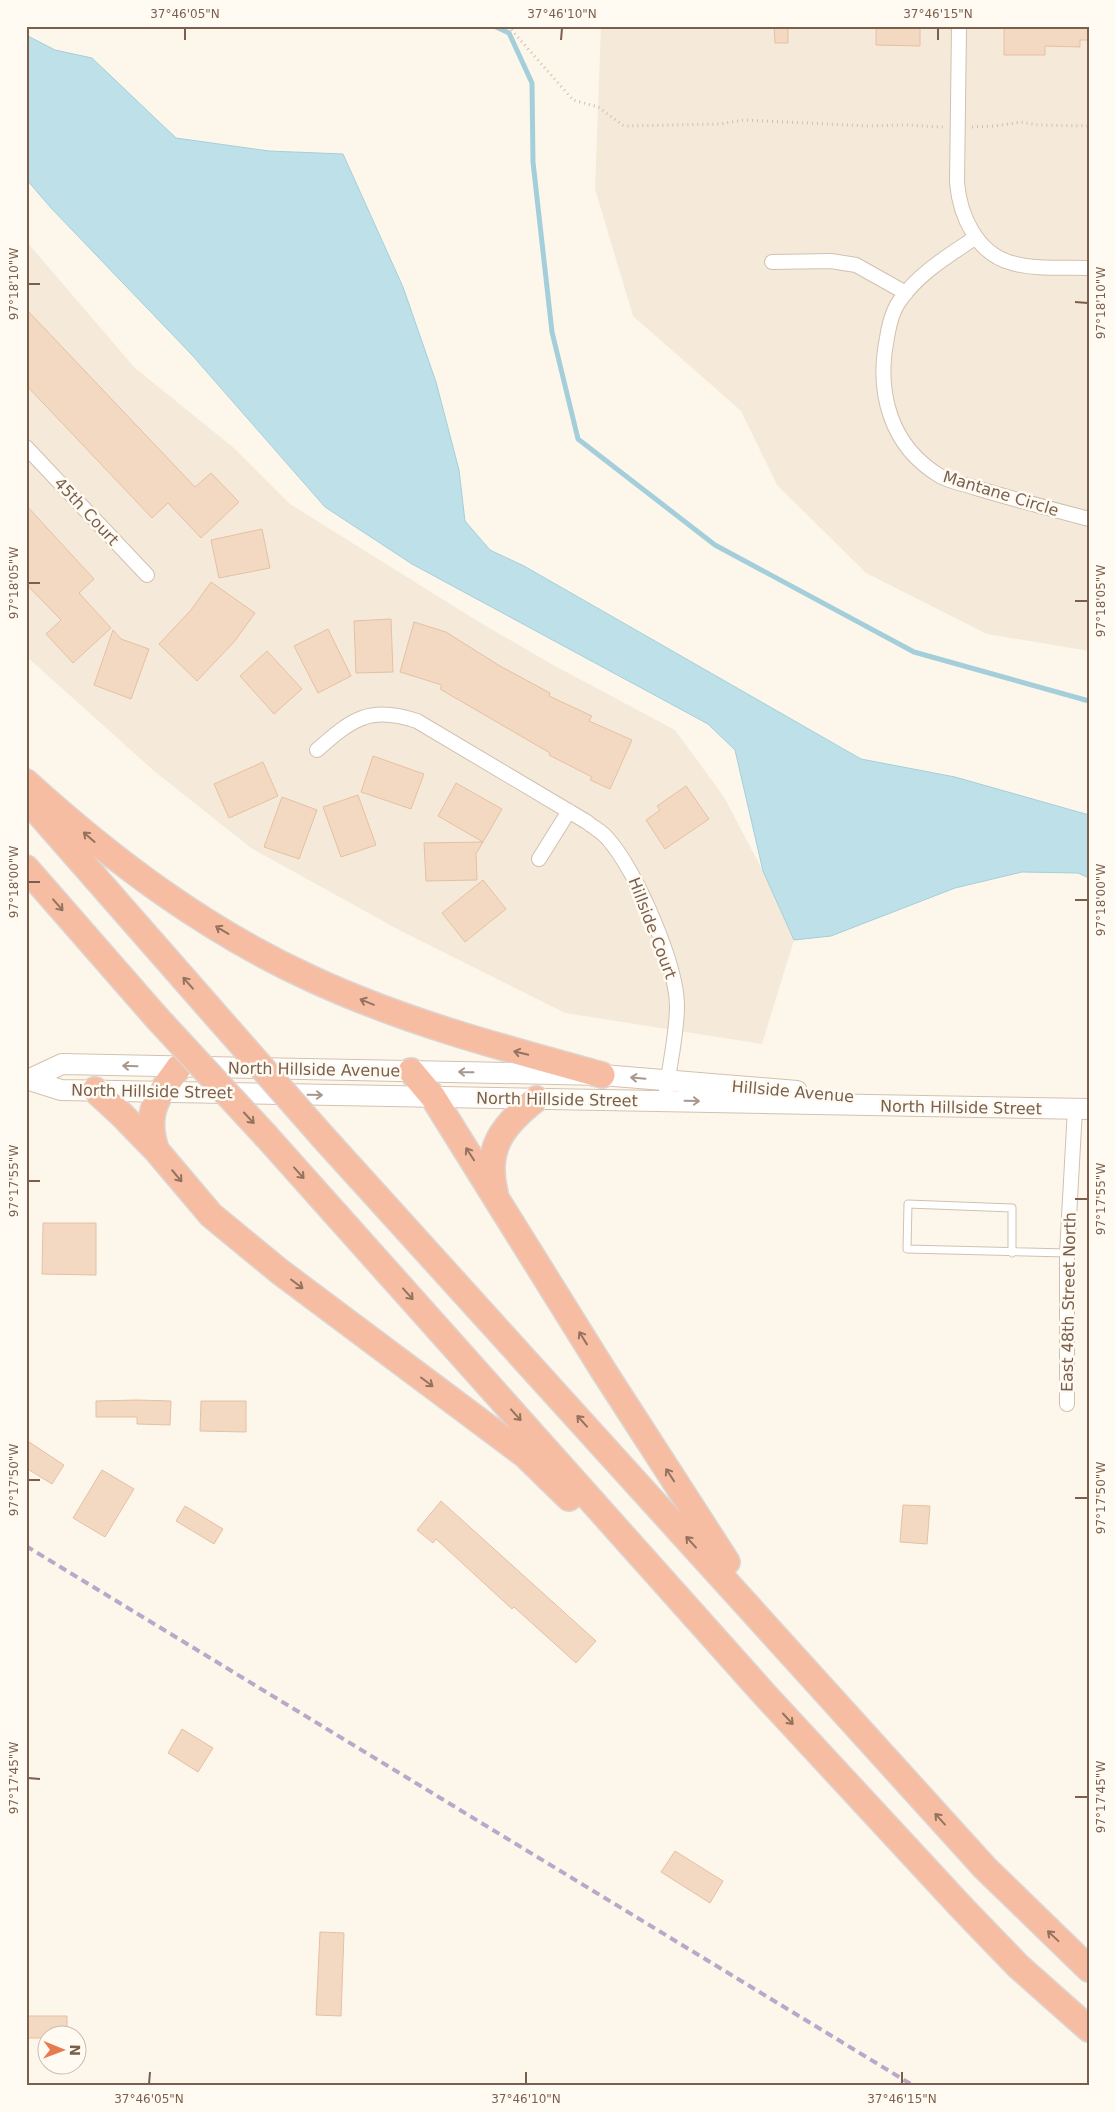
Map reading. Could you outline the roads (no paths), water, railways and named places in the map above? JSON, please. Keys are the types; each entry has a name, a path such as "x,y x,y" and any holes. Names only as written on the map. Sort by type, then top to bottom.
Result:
{"highway":[{"path":"26,782 106,852 180,905 247,946 311,978 407,1017 486,1044 602,1074"},
{"path":"26,799 323,1137 985,1868 1089,1969"},
{"path":"26,868 157,1018 267,1137 765,1695 1018,1966 1089,2029"},
{"path":"156,1150 150,1131 154,1107 161,1091 179,1067"},
{"path":"411,1070 433,1097 496,1195 702,1526 740,1582 808,1673"},
{"path":"95,1090 156,1150 219,1221 279,1271 525,1455 579,1508 731,1673 765,1695"},
{"path":"496,1195 492,1166 495,1148 502,1131 514,1116 536,1099"}],"main road":[{"name":"North Hillside Avenue","path":"28,1079 62,1064 602,1074"},
{"name":"Hillside Avenue","path":"602,1074 984,1107"},
{"name":"North Hillside Street","path":"28,1079 61,1090 1082,1109"}],"street":[{"path":"959,26 958,196 963,214 976,237 996,256 1012,263 1032,266 1089,268"},
{"name":"Mantane Circle","path":"976,237 913,284 899,301 889,327 883,356 883,381 887,411 899,437 917,458 940,477 1089,519"},
{"path":"772,262 831,261 856,265 906,293"},
{"name":"45th Court","path":"26,447 147,575"},
{"name":"Hillside Court","path":"318,750 354,720 382,713 399,715 417,721 569,811 607,838 625,861 639,886 669,963 676,987 677,1008 664,1101"},
{"path":"539,859 569,811"},
{"name":"East 48th Street North","path":"1067,1404 1067,1253 1082,1109"}],"lane":[{"path":"1012,1253 1012,1208 908,1204 907,1249 1012,1253 1067,1253"}],"water":[{"path":"26,35 55,50 92,58 176,138 269,151 343,154 403,287 436,382 459,470 465,521 490,550 524,566 861,759 955,777 1089,815 1089,878 1078,873 1022,872 955,888 831,936 794,940 763,871 735,750 708,724 412,564 325,507 192,355 52,209 26,179"}],"waterway":[{"path":"494,26 509,33 532,83 533,162 552,332 578,439 715,545 914,652 1089,701"}],"railway":[{"path":"26,1546 914,2086"}]}
